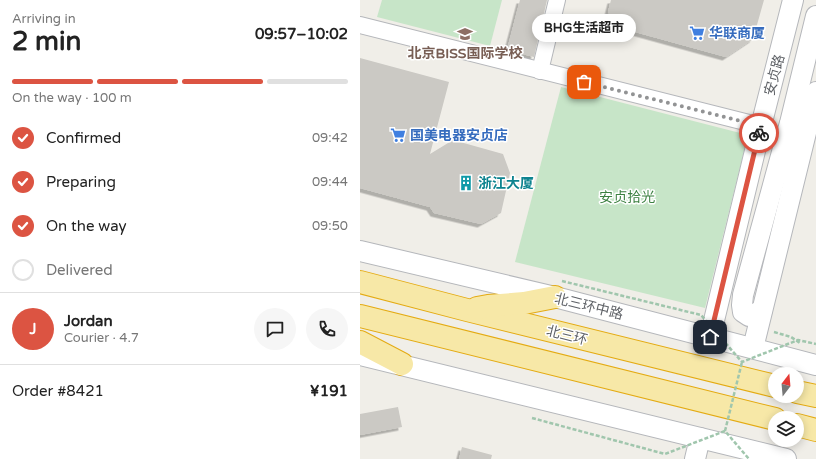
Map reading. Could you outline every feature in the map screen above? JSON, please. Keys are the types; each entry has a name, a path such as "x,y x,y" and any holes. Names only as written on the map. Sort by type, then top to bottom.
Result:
{"highway":[{"name":"北三环","path":"360,282 768,384"},
{"path":"467,310 488,306 524,303 559,289"},
{"path":"360,316 768,417"},
{"path":"360,342 402,364"},
{"path":"804,393 816,396"},
{"path":"804,427 816,430"}],"street":[{"path":"540,71 557,0"},
{"name":"安贞路","path":"710,337 793,0"},
{"path":"786,29 816,4"},
{"name":"安贞路","path":"745,287 790,123 816,16"},
{"path":"360,25 761,126"},
{"path":"753,354 762,310 816,92"},
{"path":"753,354 816,146"},
{"path":"735,231 745,287 742,305 743,312 749,316 762,310"},
{"name":"北三环中路","path":"360,252 559,289 710,337 753,354 816,364"},
{"path":"360,355 402,364 700,438 754,457 786,459"},
{"path":"695,459 700,438"}],"path":[{"path":"559,289 701,315 753,354"},
{"path":"753,354 798,340 816,344"},
{"path":"532,418 665,454 725,431 753,354"},
{"path":"725,431 754,457"}],"green space":[{"name":"北京BISS国际学校","path":"382,0 502,0 490,46 377,17"},
{"name":"安贞拾光","path":"561,87 748,135 705,308 515,262"}],"building":[{"path":"520,0 547,0 534,57 507,50"},
{"name":"华联商厦","path":"611,0 764,0 753,39 726,57 617,27 608,12"},
{"name":"国美电器安贞店","path":"360,58 449,82 430,154 453,140 503,154 510,173 501,213 481,224 434,213 430,207 360,188"},
{"path":"398,407 402,427 360,435 360,414"},
{"path":"462,447 492,455 491,459 459,459"}],"way so far":[{"path":"584,82 761,126 759,133"}],"place":[{"name":"华联商厦","path":"697,33"},
{"name":"北京BISS国际学校","path":"465,34"},
{"name":"BHG生活超市","path":"584,82"},
{"name":"国美电器安贞店","path":"398,135"},
{"name":"浙江大厦","path":"466,183"}],"route":[{"path":"710,337 759,133"}]}
